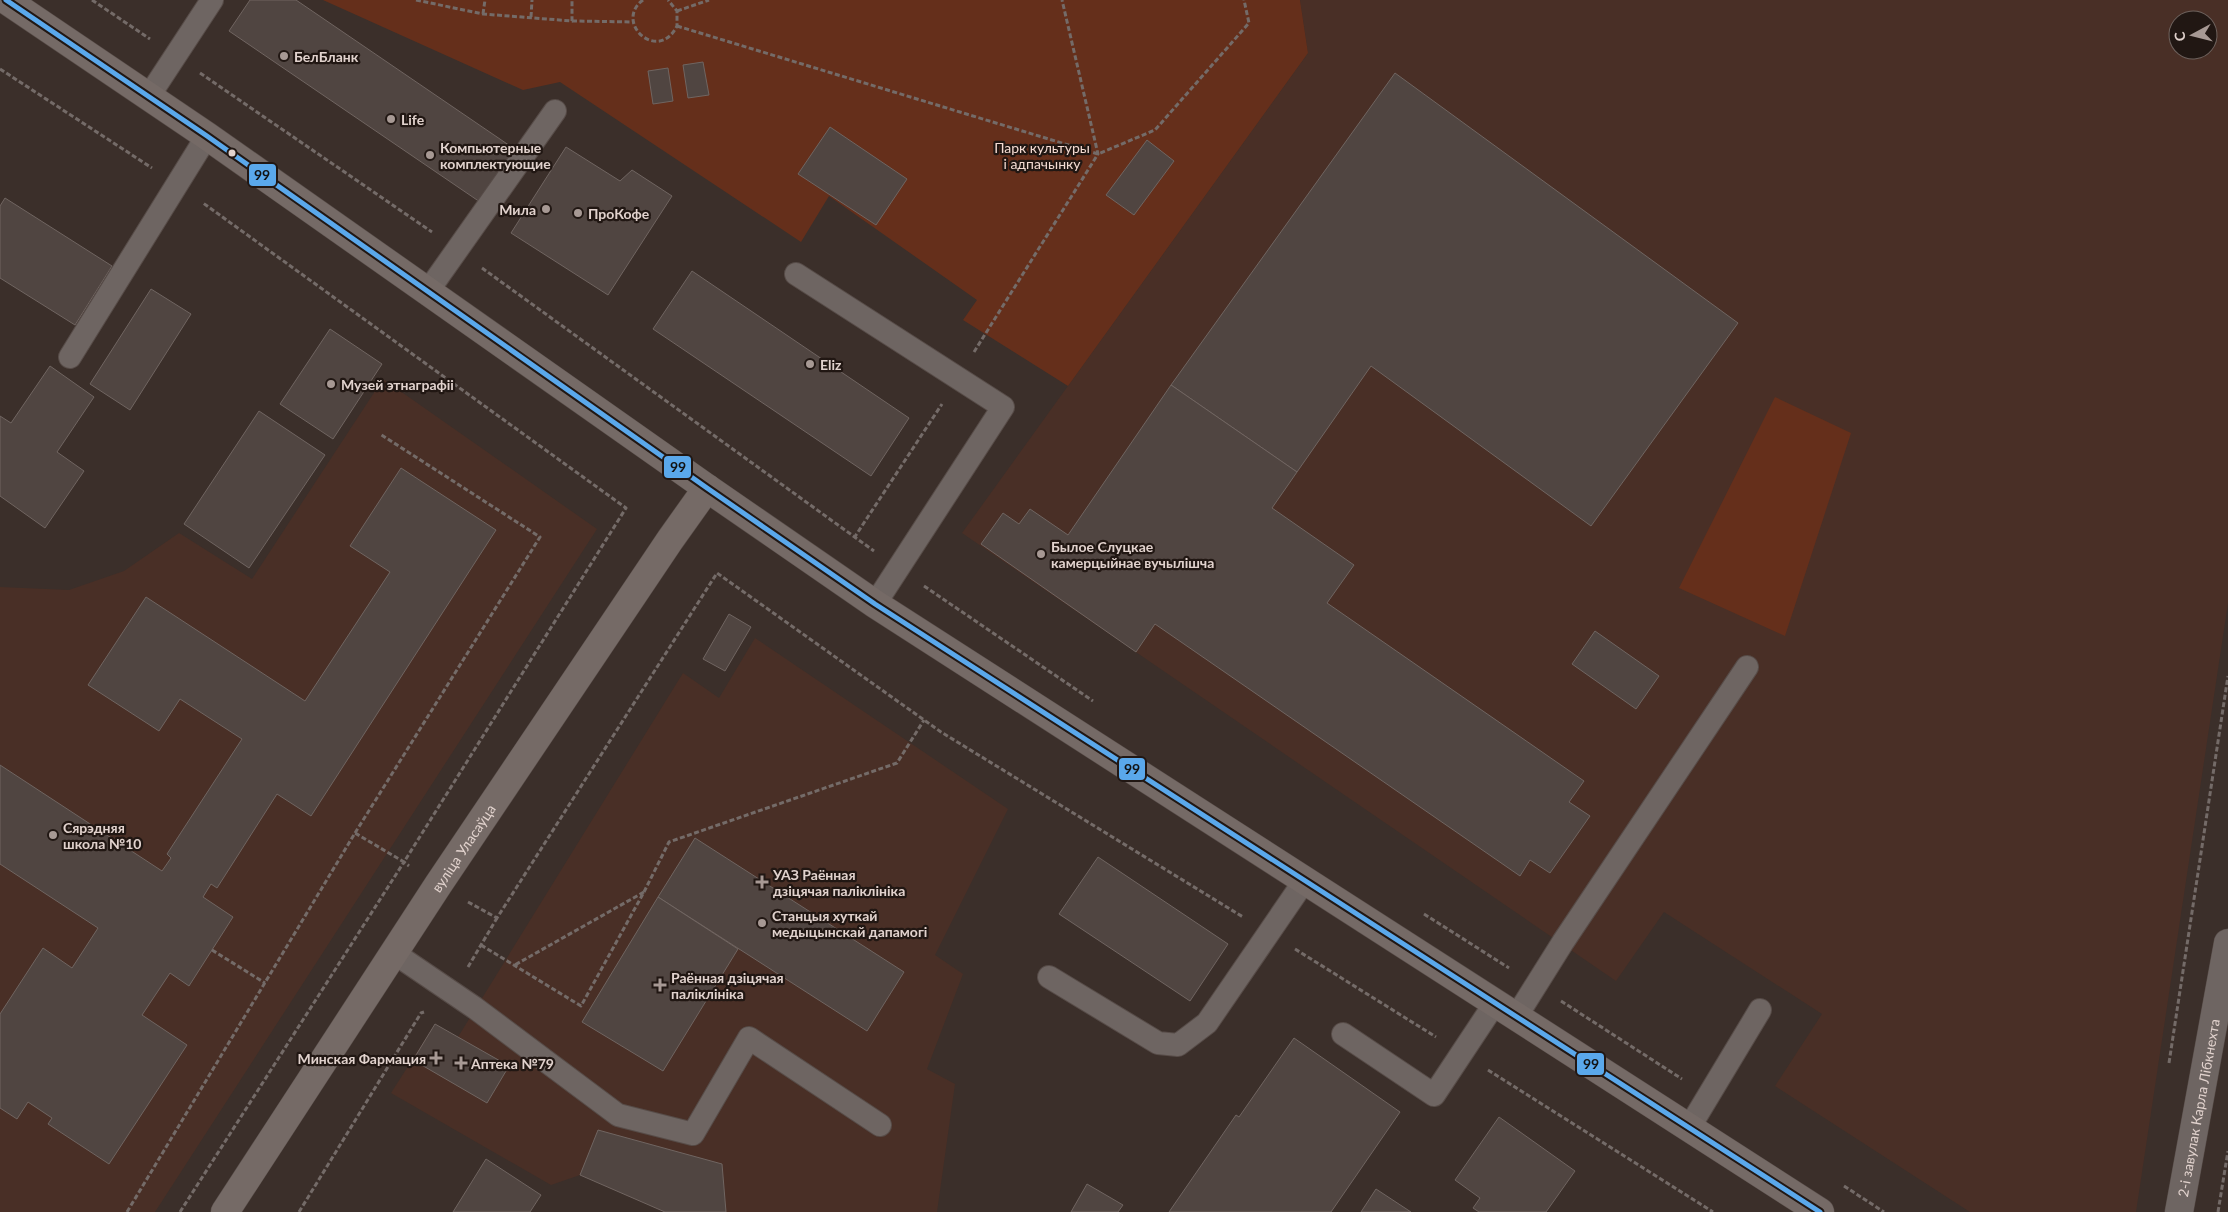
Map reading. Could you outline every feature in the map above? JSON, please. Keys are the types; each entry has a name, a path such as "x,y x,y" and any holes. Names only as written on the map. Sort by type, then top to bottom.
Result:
{"main road":[{"path":"6,0 207,136 875,604 1820,1212"},
{"name":"вуліца Уласаўца","path":"225,1212 438,885 707,488"}],"street":[{"name":"2-і завулак Карла Лібкнехта","path":"2179,1212 2228,943"}],"lane":[{"path":"149,96 212,0"},
{"path":"428,291 555,111"},
{"path":"70,357 207,136"},
{"path":"796,274 1003,407 875,604"},
{"path":"1343,1034 1434,1095 1462,1053 1505,1010 1536,985 1568,934 1748,667"},
{"path":"1049,977 1158,1043 1178,1045 1208,1023 1305,880"},
{"path":"394,952 453,993 618,1115 692,1134 749,1038 880,1125"},
{"path":"1689,1128 1760,1010"}],"path":[{"path":"92,0 457,250 854,538 1094,702"},
{"path":"416,0 483,14 572,21 633,22"},
{"path":"483,14 485,0"},
{"path":"531,17 532,0"},
{"path":"572,0 572,21"},
{"path":"643,0 636,8 633,22 641,36 654,41 668,38 678,26 677,11 668,0"},
{"path":"677,11 709,0"},
{"path":"1062,0 1098,154"},
{"path":"854,538 958,378 1098,154 1156,130 1249,23 1244,0"},
{"path":"678,26 1098,154"},
{"path":"0,69 177,185 626,508 404,862 180,1212"},
{"path":"127,1212 355,833 540,538 380,434"},
{"path":"299,1212 421,1013 446,1005 497,918 717,573 924,720 1462,1053 1713,1212"},
{"path":"2169,1066 2228,676"},
{"path":"481,945 581,1006 644,892 669,842 897,763 924,720"},
{"path":"355,833 438,885 497,918"},
{"path":"513,966 644,892"},
{"path":"1419,911 1708,1096"},
{"path":"212,950 265,983"},
{"path":"2218,1212 2228,1151"},
{"path":"1836,1180 1884,1212"}],"shaded area":[{"path":"1300,0 2228,0 2228,603 2136,1212 1970,1212 1775,1086 1822,1014 1664,912 1616,981 962,533 1308,53"},
{"path":"383,379 597,529 155,1212 0,1212 0,587 69,590 124,571 179,533 252,579"},
{"name":"УАЗ Раённая дзіцячая паліклініка","path":"755,638 1008,809 935,955 963,974 927,1069 955,1084 937,1212 665,1212 580,1175 551,1185 391,1093 435,1024 458,1037 683,673 719,698"}],"green space":[{"name":"Парк культуры і адпачынку","path":"323,0 1300,0 1308,53 1068,386 963,320 977,300 829,196 801,242 560,82 523,90"},
{"path":"1775,397 1851,433 1785,636 1679,588"}],"building":[{"path":"250,0 296,0 516,150 480,202 229,31"},
{"path":"703,62 709,95 688,98 683,65"},
{"path":"668,68 673,101 653,104 648,71"},
{"path":"1395,73 1738,323 1591,526 1371,366 1297,472 1171,385"},
{"path":"830,127 907,179 876,225 798,174"},
{"path":"1147,140 1174,161 1134,215 1106,195"},
{"path":"566,147 620,181 632,170 672,196 608,295 511,233"},
{"path":"5,198 112,266 75,325 0,278 0,206"},
{"path":"692,271 909,418 871,476 653,329"},
{"path":"151,289 191,314 130,410 90,384"},
{"name":"Музей этнаграфіі","path":"330,329 382,364 333,439 280,404"},
{"path":"50,366 94,397 57,452 84,471 45,528 0,496 0,416 11,423"},
{"path":"1171,385 1297,472 1272,508 1354,565 1327,603 1584,781 1569,802 1590,816 1550,873 1530,860 1520,876 1155,624 1136,652 981,544 1003,513 1019,524 1030,509 1068,535"},
{"path":"259,411 325,455 249,568 184,524"},
{"name":"Сярэдняя школа №10","path":"401,468 496,530 311,816 277,794 217,888 211,884 203,897 233,917 189,986 170,973 142,1015 187,1045 109,1164 48,1124 52,1118 28,1102 17,1119 0,1108 0,1014 43,948 72,968 98,928 0,864 0,765 162,871 171,858 167,854 242,739 180,699 159,731 88,685 146,597 305,701 390,572 350,546"},
{"path":"729,614 751,627 725,671 703,659"},
{"path":"1595,631 1659,676 1636,709 1572,664"},
{"name":"Станцыя хуткай медыцынскай дапамогі","path":"695,838 904,972 867,1031 658,897"},
{"path":"1098,857 1228,944 1190,1001 1059,914"},
{"name":"Раённая дзіцячая паліклініка","path":"658,897 738,949 663,1071 582,1022"},
{"name":"Аптека №79","path":"435,1024 509,1066 487,1103 413,1060"},
{"path":"1294,1038 1400,1112 1331,1212 1169,1212 1236,1115 1239,1117"},
{"path":"1499,1117 1575,1171 1546,1212 1479,1212 1473,1208 1480,1198 1455,1180"},
{"path":"598,1130 722,1164 726,1212 665,1212 580,1175"},
{"path":"486,1159 541,1195 530,1212 453,1212"},
{"path":"1087,1184 1123,1205 1118,1212 1071,1212"},
{"path":"1376,1189 1411,1212 1361,1212"}],"transit line":[{"name":"99","path":"6,0 207,136 875,604 1820,1212"}],"place":[{"name":"БелБланк","path":"284,56"},
{"name":"Life","path":"391,119"},
{"name":"Компьютерные комплектующие","path":"430,155"},
{"name":"Мила","path":"546,209"},
{"name":"ПроКофе","path":"578,213"},
{"name":"Eliz","path":"810,364"},
{"name":"Музей этнаграфіі","path":"331,384"},
{"name":"Былое Слуцкае камерцыйнае вучылішча","path":"1041,554"},
{"name":"Сярэдняя школа №10","path":"53,835"},
{"name":"УАЗ Раённая дзіцячая паліклініка","path":"762,882"},
{"name":"Станцыя хуткай медыцынскай дапамогі","path":"762,923"},
{"name":"Раённая дзіцячая паліклініка","path":"660,985"},
{"name":"Минская Фармация","path":"436,1058"},
{"name":"Аптека №79","path":"461,1063"}]}
